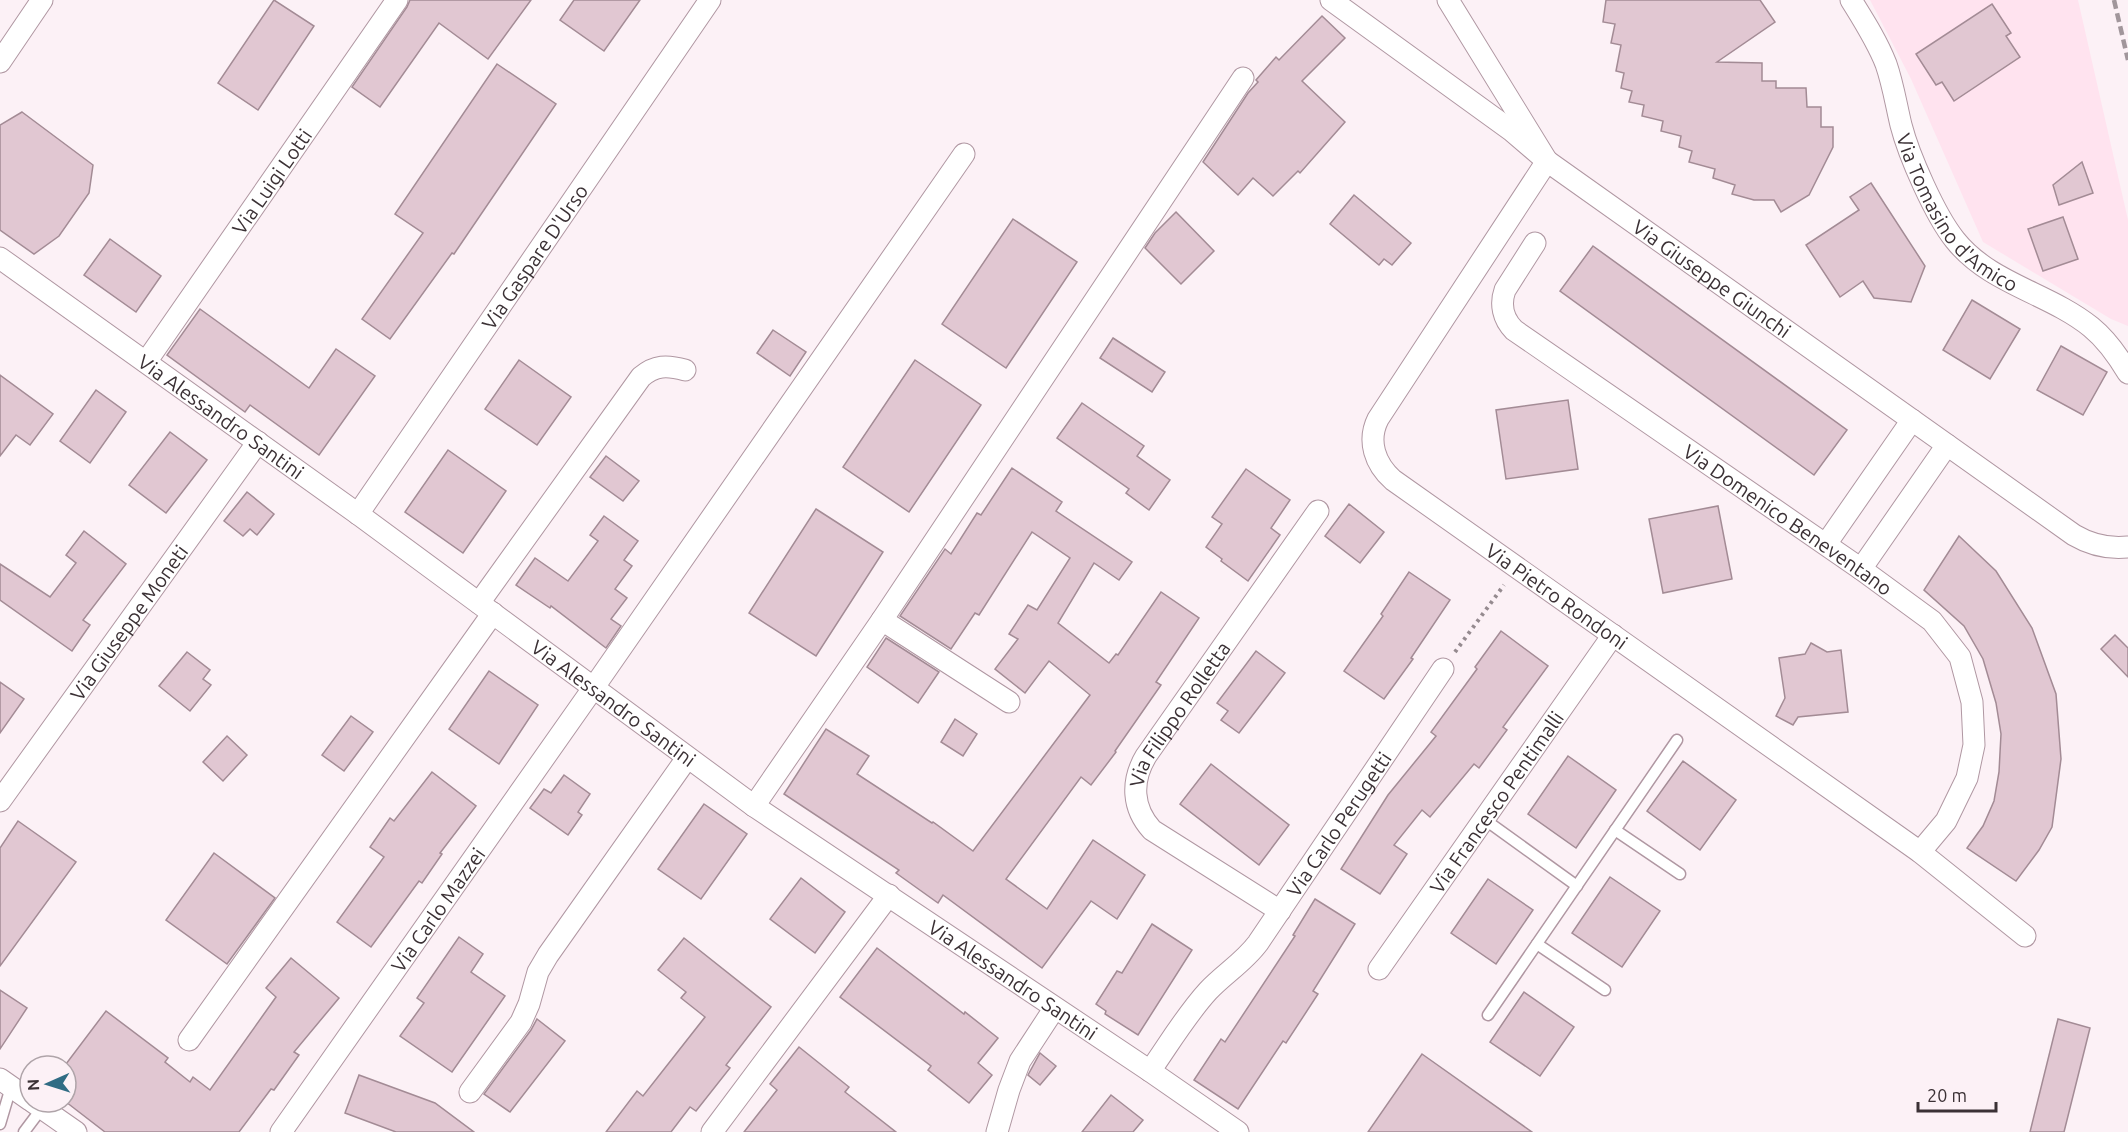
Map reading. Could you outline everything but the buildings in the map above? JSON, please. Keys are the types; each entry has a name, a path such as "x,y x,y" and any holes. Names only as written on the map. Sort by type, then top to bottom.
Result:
{"street":[{"path":"0,62 42,0"},
{"name":"Via Luigi Lotti","path":"146,362 397,0"},
{"name":"Via Gaspare D'Urso","path":"358,514 710,0"},
{"name":"Via Giuseppe Giunchi","path":"1331,0 1512,131 1547,161 2074,535 2091,544 2128,547"},
{"path":"1448,0 1547,161"},
{"name":"Via Tomasino d'Amico","path":"1851,0 1872,34 1883,58 1892,83 1901,127 1911,154 1953,237 1974,260 1990,272 2093,328 2111,347 2128,373"},
{"path":"754,806 882,620 1243,78"},
{"name":"Via Carlo Mazzei","path":"281,1132 594,687 964,154"},
{"name":"Via Pietro Rondoni","path":"1547,161 1381,413 1372,433 1376,458 1389,476 1920,852 2025,936"},
{"name":"Via Domenico Beneventano","path":"1535,243 1505,290 1503,298 1503,313 1514,330 1826,544 1932,621 1960,657 1972,702 1974,745 1967,778 1946,821 1920,852"},
{"name":"Via Alessandro Santini","path":"0,258 358,514 754,806 1238,1132"},
{"path":"189,1040 486,608 641,377 653,368 662,366 685,370"},
{"path":"1826,544 1912,420"},
{"name":"Via Giuseppe Moneti","path":"0,801 258,442"},
{"path":"1861,569 1947,445"},
{"name":"Via Filippo Rolletta","path":"1280,911 1152,830 1140,812 1135,792 1136,782 1146,756 1318,510"},
{"path":"882,620 1009,702"},
{"name":"Via Francesco Pentimalli","path":"1379,969 1613,635"},
{"name":"Via Carlo Perugetti","path":"1150,1071 1201,1000 1214,985 1251,952 1443,669"},
{"path":"470,1092 520,1022 529,1004 538,972 548,955 687,758"},
{"path":"712,1132 889,895"},
{"path":"997,1132 1020,1061 1054,1009"},
{"path":"51,1114 76,1132"}],"lane":[{"path":"1488,1015 1677,740"},
{"path":"1484,819 1577,886"},
{"path":"1616,830 1680,874"},
{"path":"1536,944 1605,990"},
{"path":"0,1124 6,1083"},
{"path":"24,1132 31,1114"}],"path":[{"path":"1443,669 1516,568"}],"shaded area":[{"path":"1870,0 2078,0 2128,220 2128,326 2111,319 1983,242 1911,79"}],"railway":[{"path":"2114,0 2128,60"}]}
